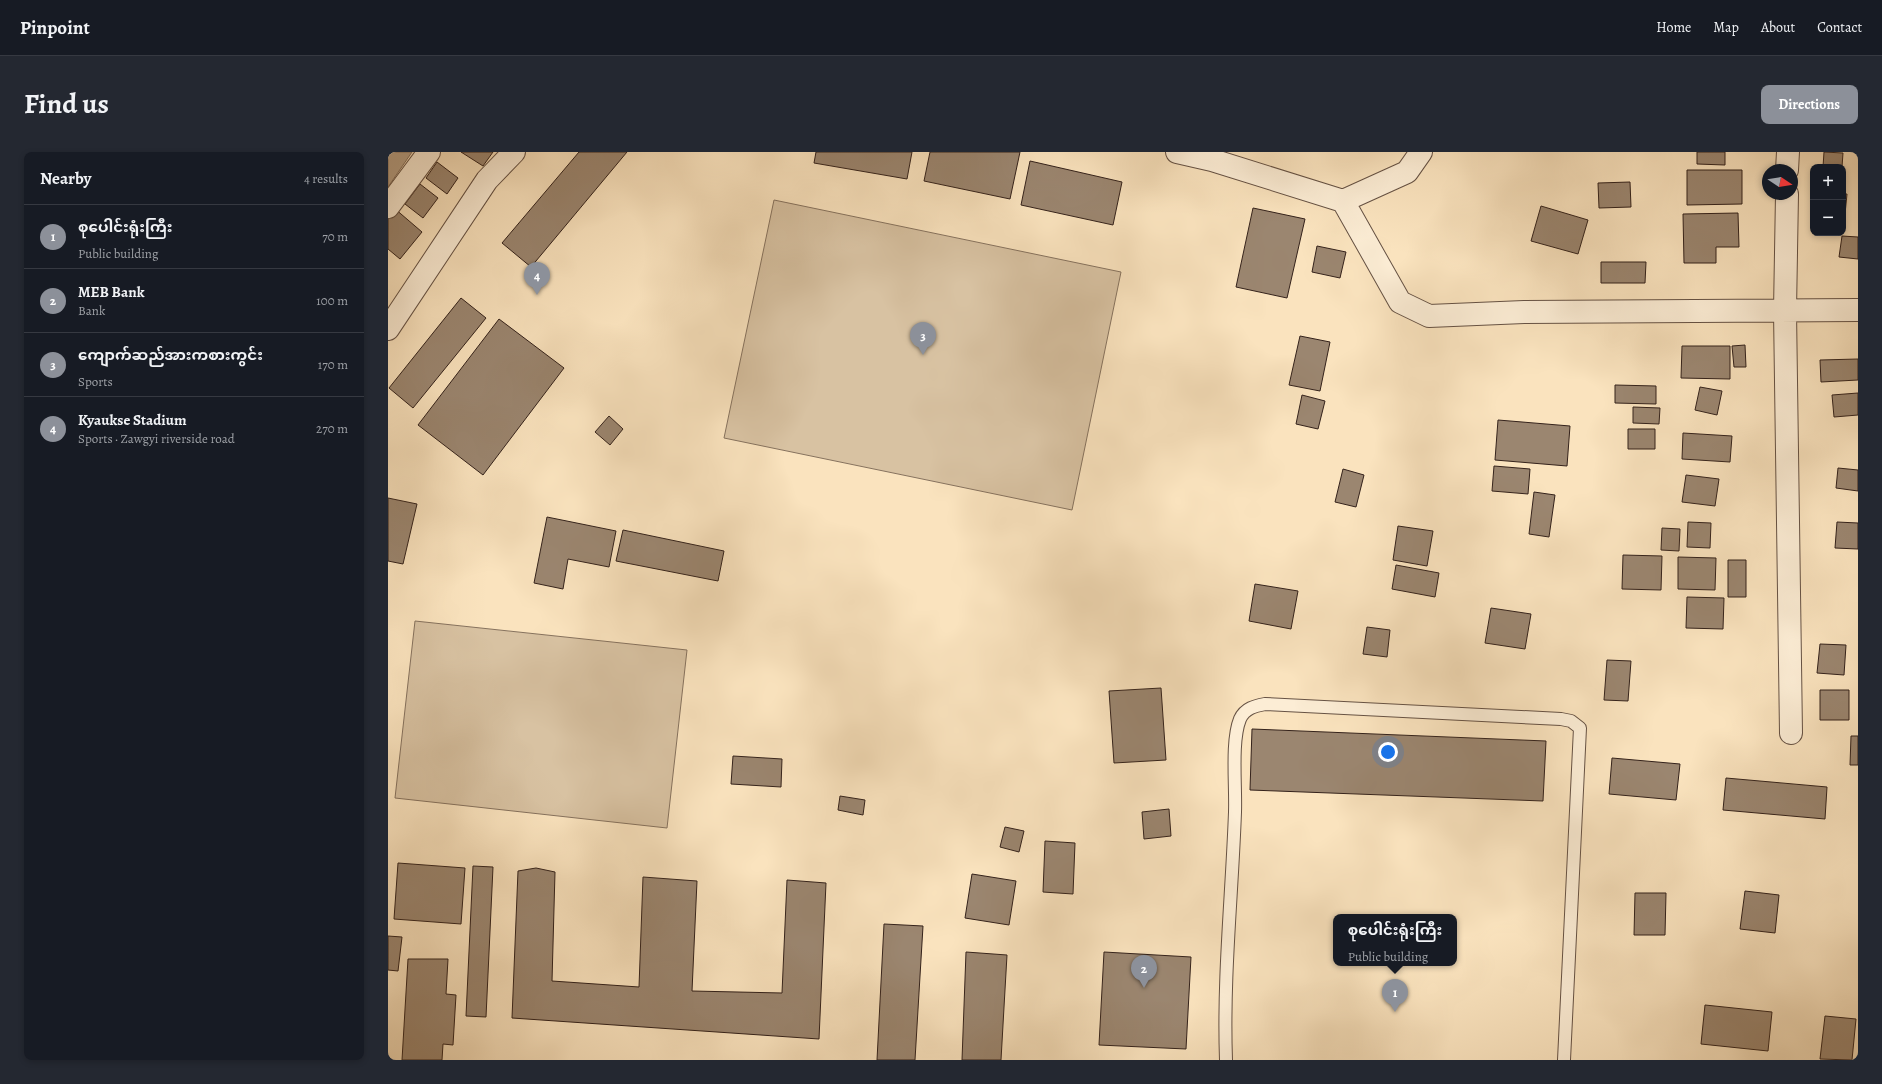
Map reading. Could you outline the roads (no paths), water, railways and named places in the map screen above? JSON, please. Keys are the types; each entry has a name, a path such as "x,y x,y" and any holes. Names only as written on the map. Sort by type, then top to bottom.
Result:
{"street":[{"path":"388,207 429,152"},
{"path":"388,329 487,180 514,152"},
{"path":"1177,152 1212,160 1343,201 1407,172 1421,152"},
{"path":"1787,164 1788,152"},
{"path":"1787,200 1785,311 1790,733"},
{"path":"1343,201 1400,302 1429,316 1524,312 1858,310"}],"lane":[{"path":"1226,1060 1224,1009 1235,812 1236,732 1241,717 1252,706 1265,704 1561,719 1571,721 1580,728 1564,1060"}],"place":[{"name":"Kyaukse Stadium","path":"537,295"},
{"name":"ကျောက်ဆည်အားကစားကွင်း","path":"923,355"},
{"name":"MEB Bank","path":"1144,988"},
{"name":"စုပေါင်းရုံးကြီး","path":"1395,1012"}]}
